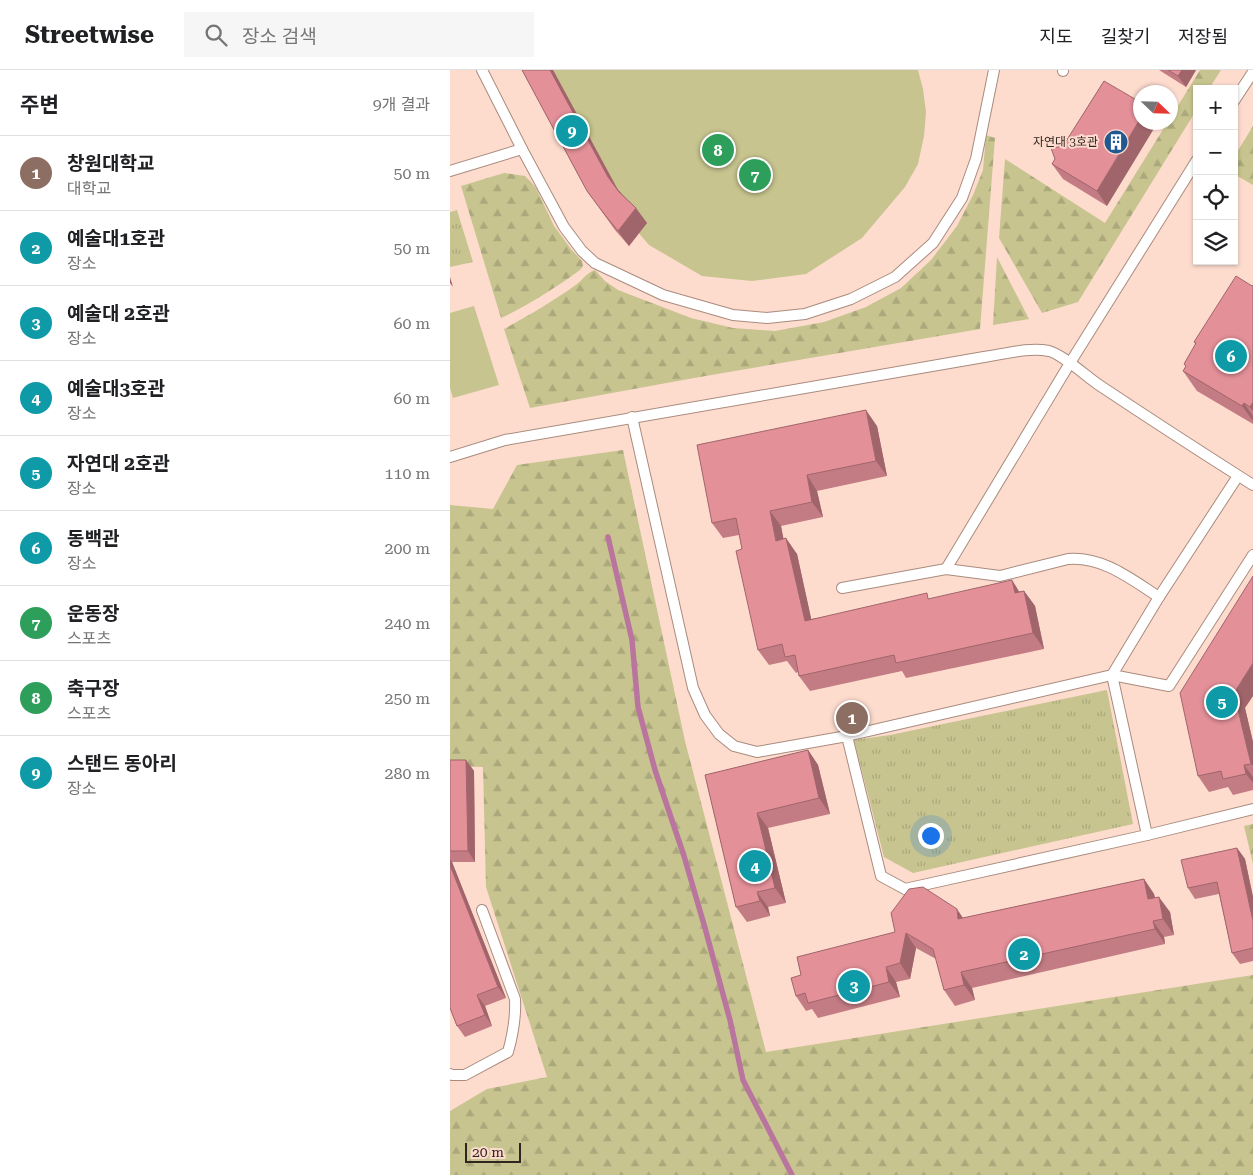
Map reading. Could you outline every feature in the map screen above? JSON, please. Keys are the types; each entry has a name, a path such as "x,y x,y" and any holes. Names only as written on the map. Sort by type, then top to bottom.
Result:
{"lane":[{"path":"482,70 564,227 582,251 595,263 663,295 733,315 767,318 805,314 851,299 895,277 933,243 962,198 976,159 994,70"},
{"path":"1238,95 1253,72"},
{"path":"450,171 522,149"},
{"path":"946,569 1070,363 1193,166"},
{"path":"450,457 505,440 1032,350 1051,351 1152,421 1253,485"},
{"path":"632,417 693,688 705,715 718,734 734,746 757,752 846,736 1112,675 1169,686 1253,556"},
{"path":"1147,835 1112,675 1159,597 1238,476"},
{"path":"842,588 946,569 1000,576 1068,559 1086,560 1110,567 1159,597"},
{"path":"846,736 881,876 905,888 1147,835 1253,809"},
{"path":"450,1074 465,1075 508,1052 514,1031 515,999 482,910"}],"green space":[{"path":"542,70 918,70 926,112 924,136 918,164 905,187 862,238 806,274 752,281 702,276 649,245 612,202"},
{"path":"1200,70 1221,70 1212,85 1193,85 1193,115 1078,302 1042,313 999,238 1005,159 1105,223 1163,130 1178,130 1178,106"},
{"path":"1253,126 1253,185 1238,176 1238,150"},
{"path":"986,135 995,138 980,329 530,408 504,329 559,296 595,270 605,281 618,290 691,318 733,328 775,331 824,322 866,307 901,288 931,260 957,226 983,170"},
{"path":"504,173 525,176 536,188 554,226 582,261 583,266 542,296 501,318 461,186"},
{"path":"457,210 473,262 450,267 450,212"},
{"path":"997,257 1029,319 993,325"},
{"path":"474,306 499,385 453,398 450,388 450,313"},
{"path":"623,450 685,741 766,1052 1253,975 1253,1175 450,1175 450,1111 487,1089 547,1077 486,887 483,767 450,766 450,505 493,509 517,465"},
{"path":"1107,690 1133,824 913,873 884,857 854,740 890,735"},
{"path":"1253,824 1253,864 1244,826"}],"building":[{"path":"522,70 550,70 608,177 619,192 636,208 618,231 587,191"},
{"path":"1168,70 1182,70 1178,76"},
{"name":"자연대 3호관","path":"1104,81 1133,98 1133,130 1097,191 1052,164 1055,159 1051,148 1063,146"},
{"path":"1236,276 1253,285 1253,402 1250,407 1244,403 1242,406 1183,371 1186,366 1184,364 1196,343 1194,342"},
{"path":"866,410 876,461 807,475 812,502 770,511 776,541 786,538 805,621 927,593 928,599 1012,580 1015,593 1024,591 1033,633 896,663 894,655 799,676 795,655 785,657 782,644 758,650 736,551 742,549 736,518 712,523 697,445"},
{"path":"1253,576 1253,663 1234,693 1251,764 1244,765 1246,774 1223,779 1221,771 1198,776 1180,693"},
{"path":"808,750 819,798 757,813 775,888 757,892 760,901 736,907 705,775"},
{"path":"450,760 466,760 468,851 450,851"},
{"path":"1237,848 1253,921 1253,948 1232,953 1217,882 1188,888 1181,860"},
{"path":"450,865 498,987 477,995 485,1015 457,1026 450,1008"},
{"path":"1144,879 1148,899 1159,897 1163,919 1153,921 1155,929 961,972 964,985 944,990 933,949 906,933 900,963 886,967 889,982 808,1003 805,993 796,996 791,978 801,975 797,957 895,932 891,913 909,889 923,887 957,909 958,919"}],"waterway":[{"path":"608,537 632,640 638,707 655,770 684,856 705,928 730,1020 743,1080 792,1175"}],"place":[{"name":"스탠드 동아리","path":"572,131"},
{"name":"자연대 3호관","path":"1116,142"},
{"name":"축구장","path":"718,150"},
{"name":"운동장","path":"755,175"},
{"name":"동백관","path":"1231,356"},
{"name":"자연대 2호관","path":"1222,702"},
{"name":"창원대학교","path":"852,718"},
{"name":"예술대3호관","path":"755,866"},
{"name":"예술대1호관","path":"1024,954"},
{"name":"예술대 2호관","path":"854,986"}]}
